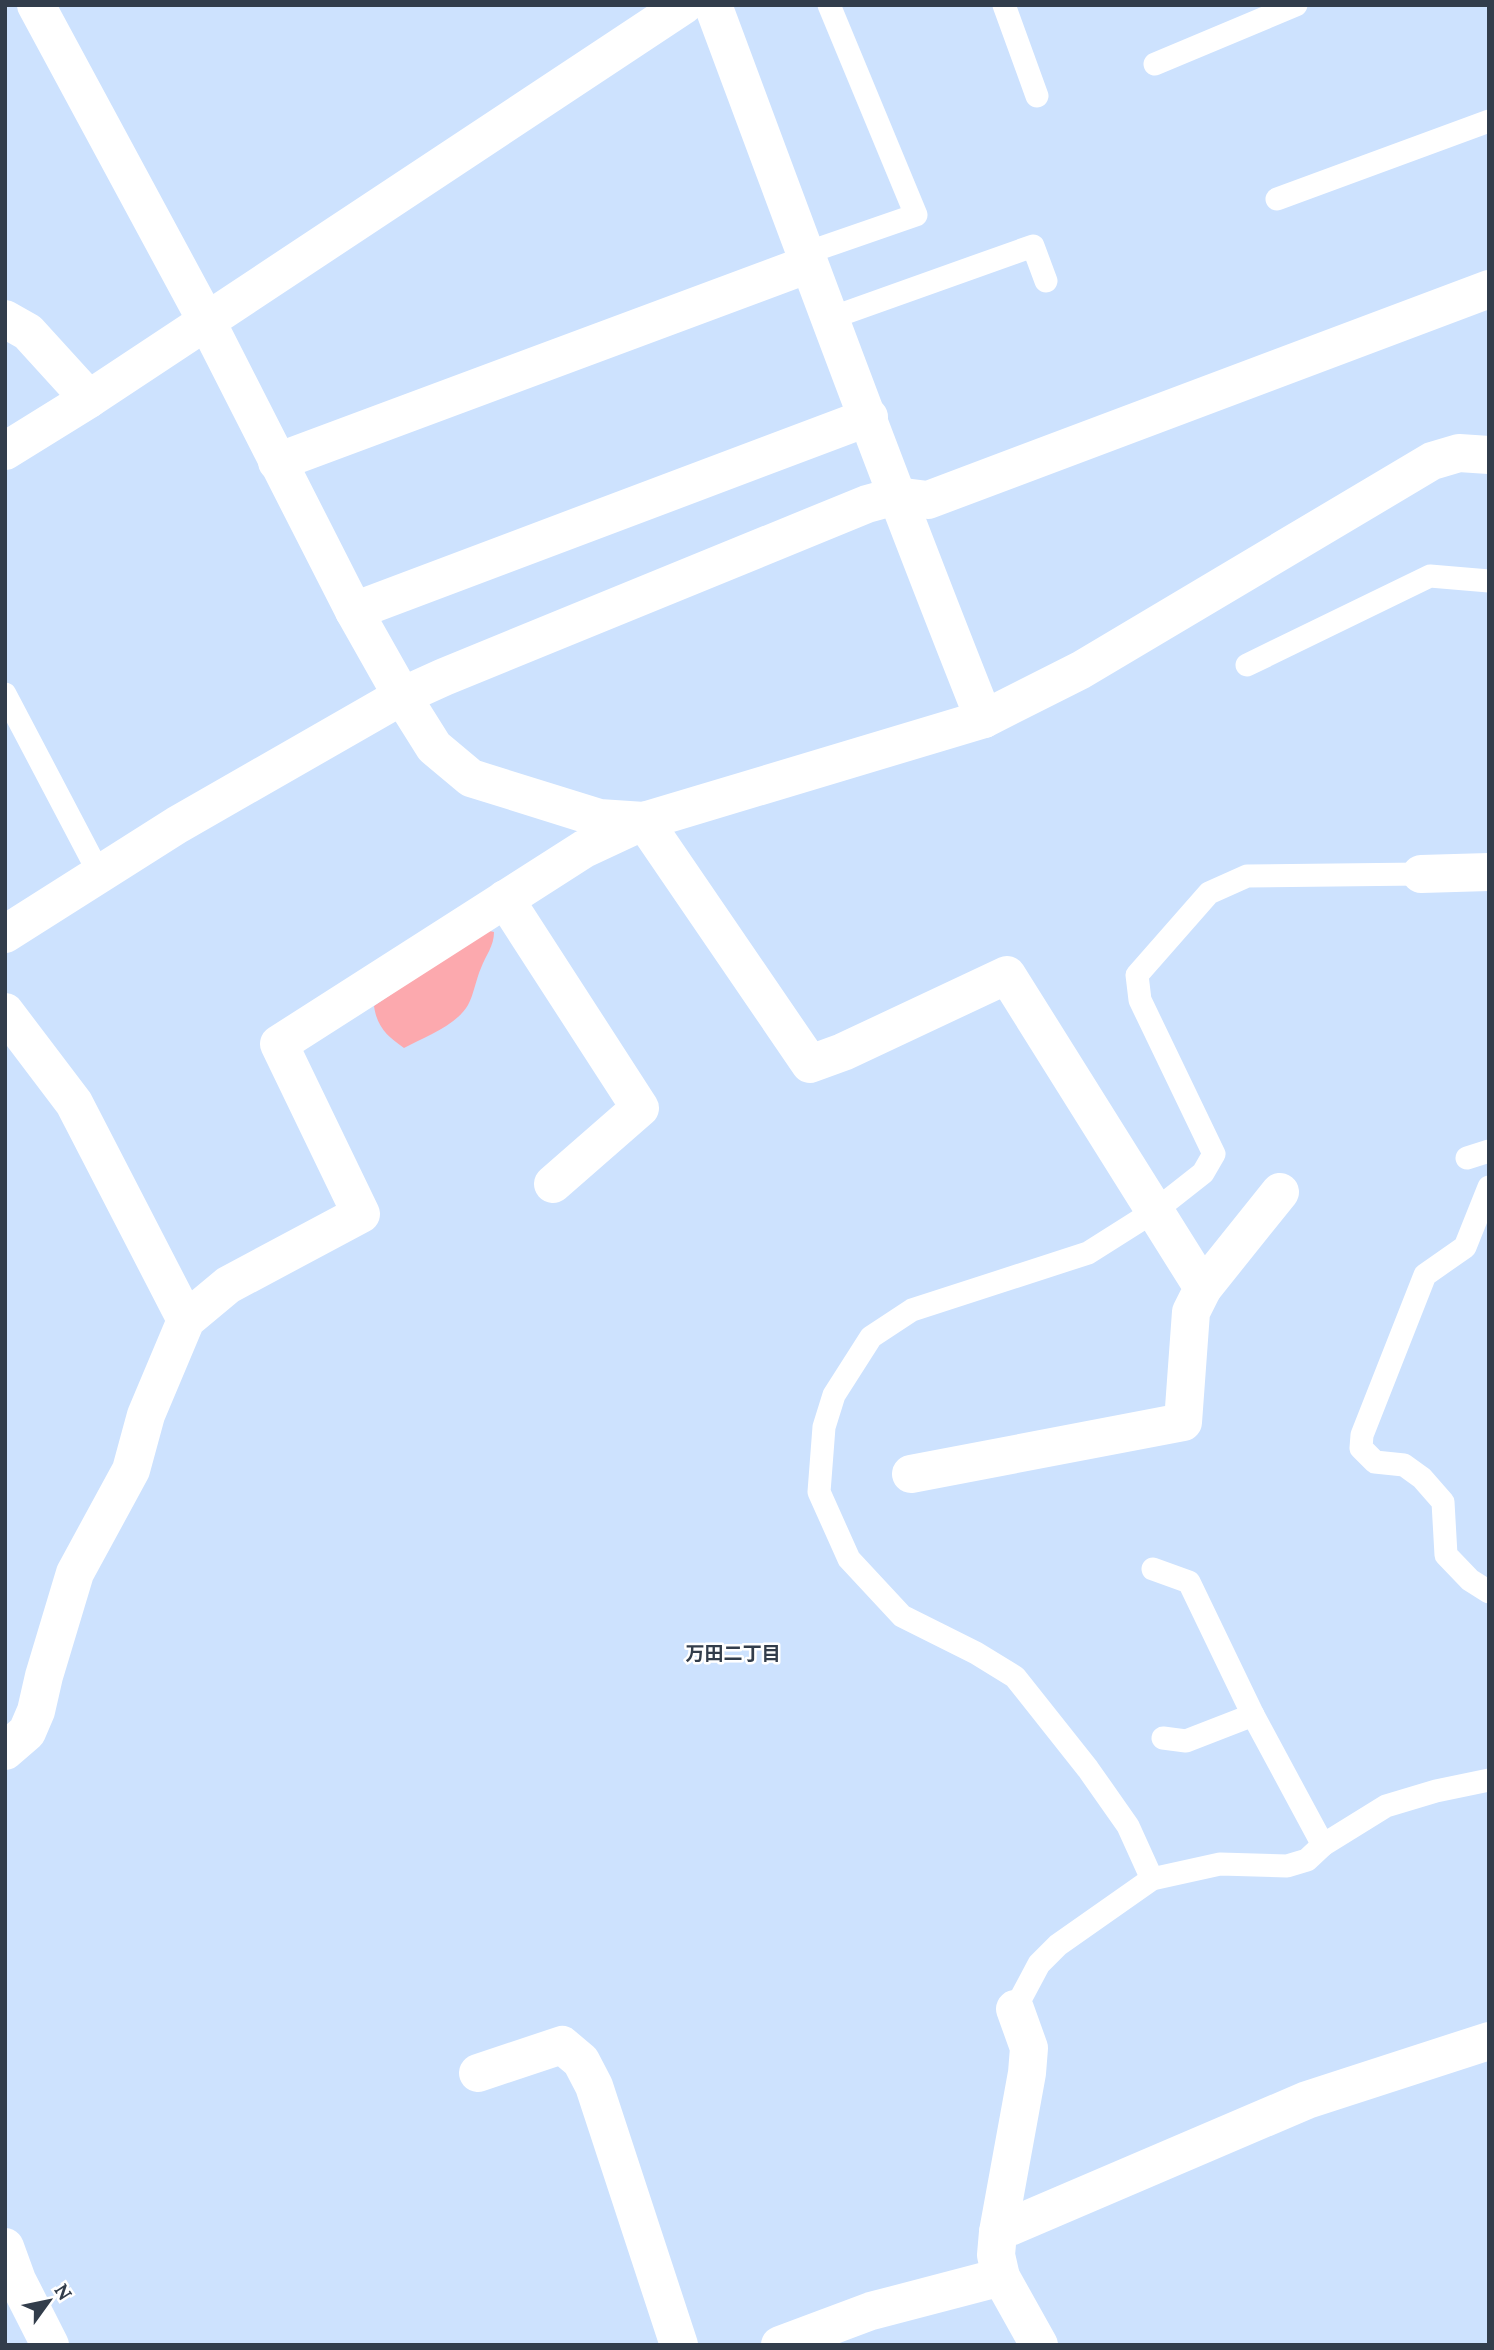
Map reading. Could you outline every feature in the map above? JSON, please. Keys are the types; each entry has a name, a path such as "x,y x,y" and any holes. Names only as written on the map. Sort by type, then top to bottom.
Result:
{"street":[{"path":"36,5 206,322 354,611 402,696 435,747 471,778 599,818 644,821"},
{"path":"5,451 89,399 684,5"},
{"path":"713,5 869,417 896,496 984,719"},
{"path":"277,462 807,259"},
{"path":"5,934 177,825 402,696 867,504 896,496 928,500 1489,289"},
{"path":"5,320 28,332 89,399"},
{"path":"354,611 869,417"},
{"path":"5,1751 27,1732 36,1711 75,1573 131,1470 146,1415 187,1320 228,1285 361,1214 279,1044 584,849 644,821 984,719 1081,670 1432,461 1460,453 1489,456"},
{"path":"644,821 810,1064 843,1052 1007,975 1203,1288"},
{"path":"1421,874 1489,872"},
{"path":"505,899 639,1108 553,1185"},
{"path":"5,1012 74,1103 187,1320"},
{"path":"911,1474 1182,1422 1191,1312 1203,1288 1280,1192"},
{"path":"1015,2009 1029,2048 996,2255 1001,2277 1039,2345"},
{"path":"998,2232 1307,2100 1489,2041"},
{"path":"478,2073 562,2045 581,2061 594,2086 679,2345"},
{"path":"5,2247 50,2345"},
{"path":"780,2345 871,2311 1001,2277"}],"lane":[{"path":"807,259 916,215 829,5"},
{"path":"1004,5 1037,96"},
{"path":"1155,64 1296,5"},
{"path":"1277,199 1489,121"},
{"path":"831,318 1033,246 1046,281"},
{"path":"1247,665 1430,576 1489,581"},
{"path":"5,694 99,873"},
{"path":"1152,1879 1128,1826 1088,1769 1015,1677 976,1653 902,1616 849,1559 819,1492 824,1427 834,1395 871,1337 912,1310 1088,1253 1156,1210 1203,1172 1214,1154 1140,1000 1137,975 1209,893 1247,876 1421,874"},
{"path":"1489,1187 1465,1248 1425,1275 1362,1435 1362,1448 1375,1462 1404,1465 1429,1486 1443,1502 1446,1555 1470,1580 1489,1592"},
{"path":"1153,1569 1189,1581 1253,1715 1323,1844"},
{"path":"1163,1738 1186,1741 1253,1715"},
{"path":"1015,2009 1040,1964 1058,1945 1152,1879 1220,1864 1287,1866 1307,1860 1323,1844 1386,1806 1436,1791 1489,1780"}],"shaded area":[{"path":"485,930 494,932 493,942 468,1005 456,1019 404,1048 380,1025 374,1006"}],"district":[{"name":"万田二丁目","path":"733,1653"}]}
